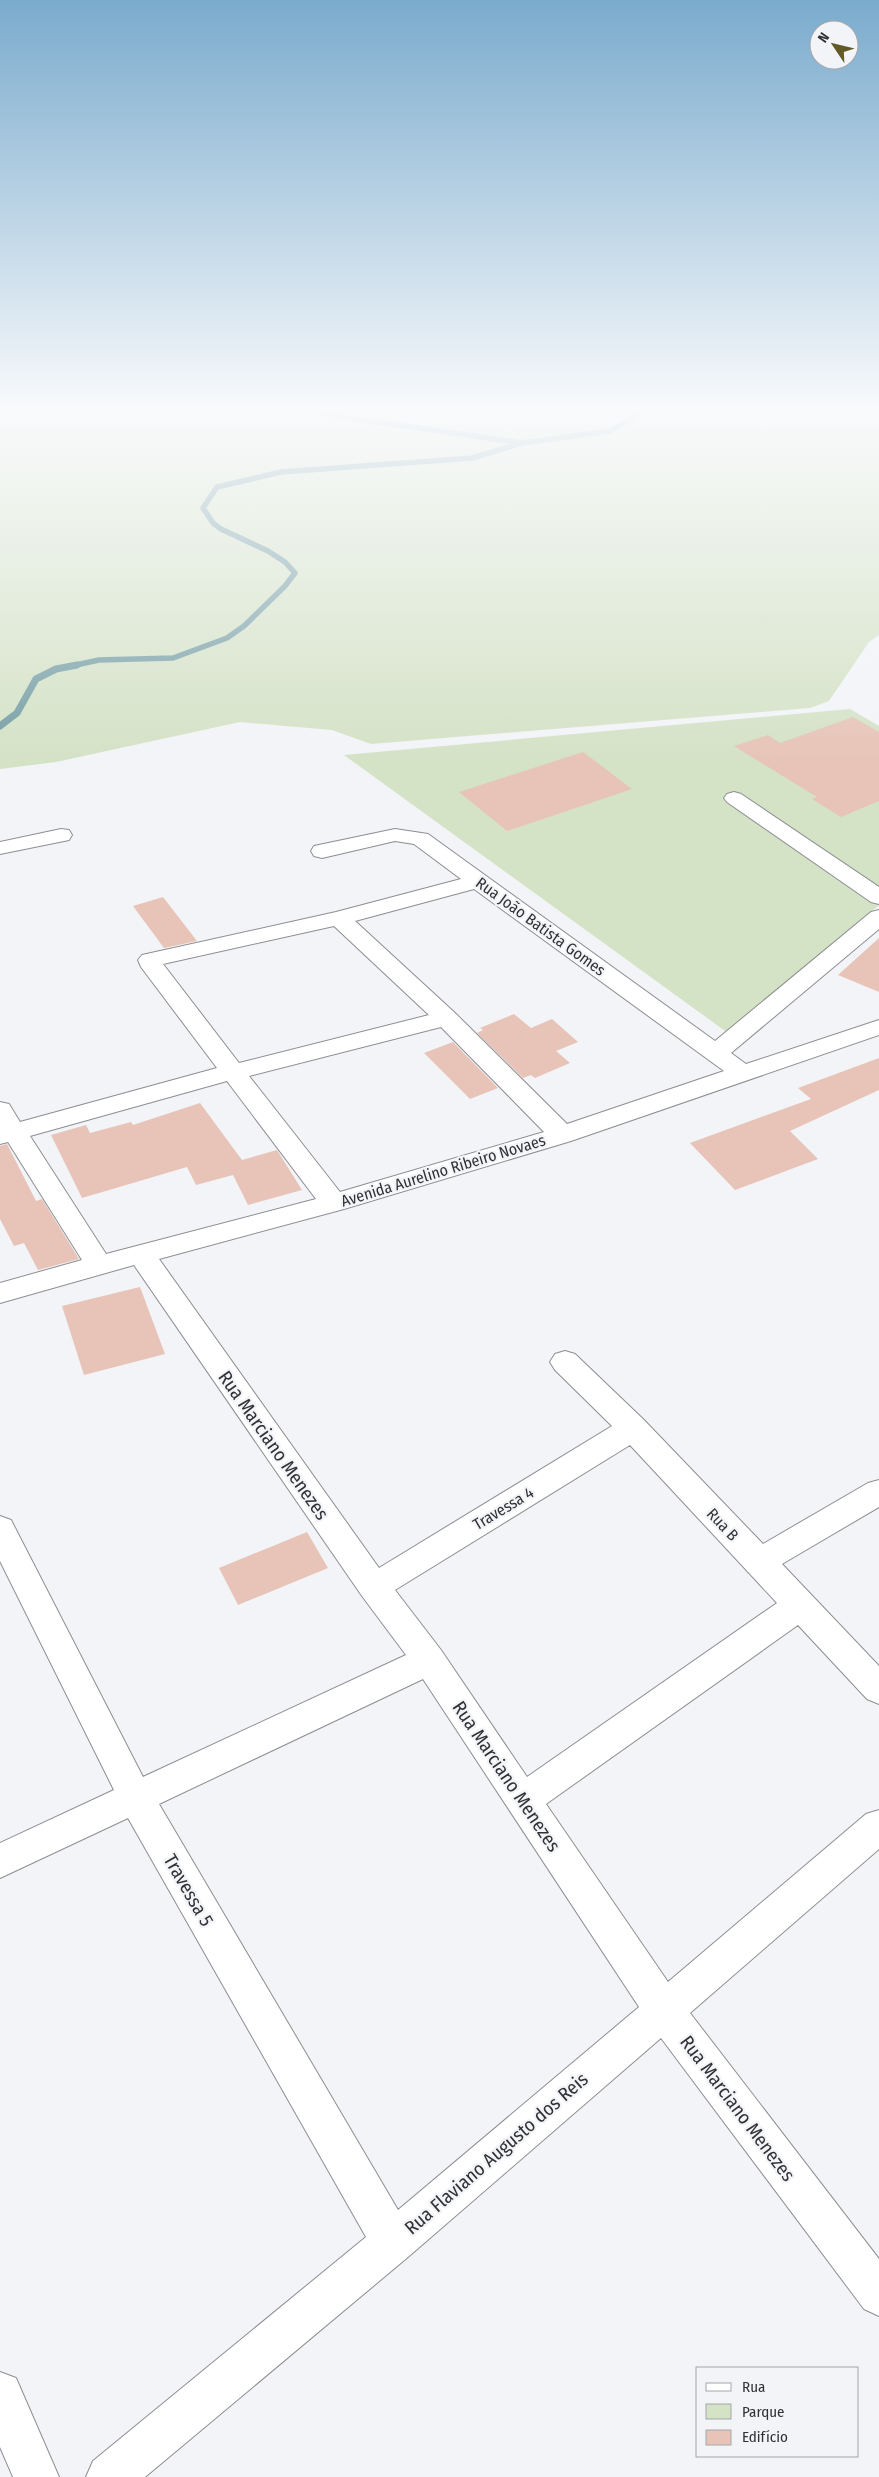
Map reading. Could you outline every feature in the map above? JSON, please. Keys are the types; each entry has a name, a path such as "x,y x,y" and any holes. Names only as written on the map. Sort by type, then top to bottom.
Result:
{"street":[{"path":"734,798 879,897"},
{"name":"Rua João Batista Gomes","path":"322,851 395,835 414,836 430,845 743,1073"},
{"path":"0,848 61,836"},
{"path":"334,1203 231,1071 153,967 150,960 339,918 478,881"},
{"path":"716,1053 879,917"},
{"path":"339,918 446,1018 562,1135"},
{"path":"7,1135 138,1096 231,1071 446,1018"},
{"name":"Avenida Aurelino Ribeiro Novaes","path":"0,1293 334,1203 562,1135 879,1027"},
{"path":"0,1110 7,1135 99,1265"},
{"name":"Rua Marciano Menezes","path":"141,1254 374,1587 429,1660 663,2009 879,2294"},
{"name":"Rua B","path":"565,1362 633,1428 879,1689"},
{"name":"Travessa 4","path":"374,1587 633,1428"},
{"path":"759,1562 879,1492"},
{"name":"Travessa 5","path":"0,1529 136,1798 393,2242"},
{"path":"523,1800 800,1605"},
{"path":"0,1861 429,1660"},
{"name":"Rua Flaviano Augusto dos Reis","path":"110,2477 393,2242 879,1826"},
{"path":"0,2394 36,2477"}],"green space":[{"path":"0,530 879,530 879,635 869,642 829,701 810,708 371,744 332,730 240,722 56,762 0,769"},
{"path":"850,709 879,726 879,905 728,1033 344,755"}],"building":[{"path":"853,717 879,732 879,801 841,817 812,799 817,797 734,746 768,735 780,743"},
{"path":"583,752 632,789 507,831 459,792"},
{"path":"163,897 197,941 164,948 133,906"},
{"path":"879,938 879,992 838,975"},
{"path":"514,1014 531,1028 552,1019 578,1042 556,1051 570,1063 535,1078 531,1075 523,1078 477,1033 483,1030 480,1028"},
{"path":"453,1042 498,1088 470,1099 424,1053"},
{"path":"879,1058 879,1090 790,1131 818,1159 735,1190 690,1143 811,1099 798,1088"},
{"path":"200,1103 242,1160 277,1150 302,1190 248,1205 233,1175 196,1185 187,1167 82,1198 51,1135 86,1125 90,1133 131,1122 133,1125"},
{"path":"7,1144 36,1201 42,1199 79,1259 38,1270 24,1243 14,1246 0,1219 0,1146"},
{"path":"140,1287 165,1354 84,1375 62,1306"},
{"path":"307,1532 328,1568 238,1605 219,1568"}],"waterway":[{"path":"71,666 99,660 173,658 227,638 244,626 285,586 295,573 285,562 268,551 222,530"},
{"path":"0,726 17,713 36,679 56,669 77,665"}]}
